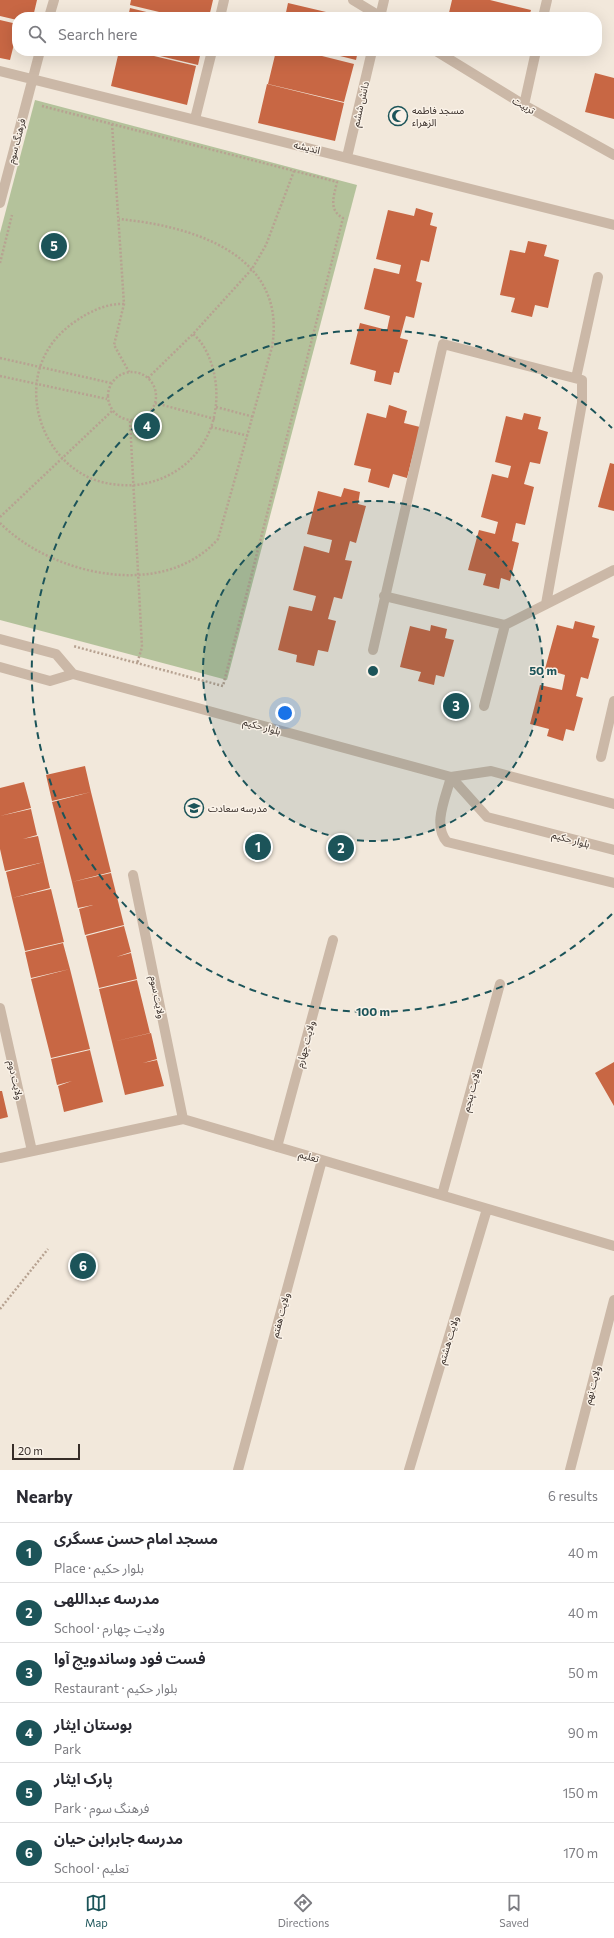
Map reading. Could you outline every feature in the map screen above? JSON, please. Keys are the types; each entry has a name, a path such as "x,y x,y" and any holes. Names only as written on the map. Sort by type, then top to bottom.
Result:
{"street":[{"path":"51,12 54,0"},
{"path":"221,12 224,0"},
{"path":"353,0 372,12"},
{"path":"381,12 384,0"},
{"path":"544,12 547,0"},
{"name":"فرهنگ سوم","path":"0,203 39,56"},
{"path":"195,119 211,56"},
{"name":"دانش ششم","path":"347,157 371,56"},
{"name":"تربیت","path":"444,56 524,105 614,155"},
{"path":"524,105 535,56"},
{"name":"اندیشه","path":"0,71 614,225"},
{"path":"576,378 598,278"},
{"path":"373,650 384,596 400,534 443,344 582,380 582,403 546,604"},
{"path":"384,596 505,625 614,570"},
{"path":"484,706 505,625"},
{"path":"0,639 56,654 73,674 50,681 0,667"},
{"name":"بلوار حکیم","path":"73,674 451,777 491,771 614,804"},
{"path":"601,757 614,701"},
{"path":"451,777 440,819 440,830 447,842 614,883"},
{"name":"بلوار حکیم","path":"451,777 487,817 614,850"},
{"name":"ولایت سوم","path":"133,875 183,1120"},
{"name":"ولایت چهارم","path":"277,1147 333,940"},
{"name":"ولایت پنجم","path":"442,1195 500,984"},
{"name":"ولایت دوم","path":"0,1008 32,1151"},
{"name":"تعلیم","path":"0,1158 183,1120 614,1246"},
{"name":"ولایت هفتم","path":"238,1470 322,1160"},
{"name":"ولایت هشتم","path":"409,1470 487,1209"},
{"name":"ولایت نهم","path":"570,1470 614,1300"}],"path":[{"path":"39,113 40,105 337,182 334,209 336,214 343,218 224,686 137,664 142,647 130,421"},
{"path":"112,124 124,304 114,345 129,372"},
{"path":"148,378 194,334 252,268 266,245 294,171"},
{"path":"0,263 14,210"},
{"path":"0,523 19,541 32,549 60,561 95,572 122,575 138,575 176,566 203,552 218,539 249,436 272,347 275,328 272,305 268,294 252,268 231,252 198,235 156,224 118,218"},
{"path":"124,304 92,311 67,326 49,349 38,376 37,407 46,436 65,462 90,478 121,486 152,483 180,470 202,447 215,419 218,390 212,362 194,334"},
{"path":"0,358 111,383"},
{"path":"129,372 142,374 148,378 156,391 155,403 150,412 145,417 130,421 123,420 112,411 107,399 107,393 111,383 122,374 129,372"},
{"path":"0,376 107,399"},
{"path":"155,403 215,419"},
{"path":"216,407 254,417"},
{"path":"0,517 61,457 112,411"},
{"path":"211,427 249,436"},
{"path":"0,1309 48,1249"}],"green space":[{"path":"35,100 357,185 227,680 0,620 0,233"}],"building":[{"path":"0,0 37,0 34,12 12,12 12,19 0,16"},
{"path":"131,0 213,0 210,12 159,12 130,5"},
{"path":"452,0 490,0 531,10 530,12 449,12"},
{"path":"288,3 326,12 286,12"},
{"path":"130,8 146,12 129,12"},
{"path":"0,20 12,23 12,52 10,60 0,58"},
{"path":"118,56 154,56 196,66 187,105 111,86"},
{"path":"160,56 200,56 198,65"},
{"path":"275,56 322,56 354,64 344,102 268,84"},
{"path":"340,56 357,56 356,60"},
{"path":"595,73 614,78 614,119 585,112"},
{"path":"267,84 344,103 335,141 258,123"},
{"path":"416,208 433,213 430,225 437,227 429,262 421,260 416,281 422,283 414,318 406,316 400,338 408,340 399,373 394,372 391,385 374,381 376,371 350,364 360,323 387,330 390,316 364,309 374,268 399,274 401,265 376,259 388,210 414,216"},
{"path":"528,241 547,245 544,256 559,260 548,308 535,305 532,317 511,312 515,298 500,295 510,250 525,253"},
{"path":"389,405 407,411 404,423 420,427 407,478 393,474 389,488 368,482 371,469 354,465 367,413 386,418"},
{"path":"524,413 541,417 538,429 548,432 540,464 530,462 524,484 534,487 525,525 516,523 512,541 519,543 510,581 501,578 499,589 483,585 486,574 468,570 479,530 495,534 498,522 481,517 492,474 508,478 511,466 495,462 506,416 522,420"},
{"path":"610,463 614,464 614,511 598,507"},
{"path":"344,488 360,492 358,504 366,506 356,543 350,541 345,560 352,561 342,599 334,597 328,619 336,621 328,652 318,650 314,666 296,662 297,655 278,650 289,606 312,611 316,596 293,590 304,546 329,553 332,540 307,534 318,491 341,497"},
{"path":"575,621 595,626 592,637 599,639 588,679 581,677 576,696 583,698 574,731 566,729 563,741 547,736 549,729 530,724 540,685 562,690 565,675 545,669 557,625 573,629"},
{"path":"431,625 447,629 445,638 454,640 444,677 436,675 434,685 418,681 421,672 400,667 410,626 430,631"},
{"path":"85,766 91,792 52,801 46,775"},
{"path":"24,782 31,808 0,816 0,788"},
{"path":"91,792 111,872 72,882 52,802"},
{"path":"31,809 37,835 23,839 38,836 44,862 5,871 0,849 0,816"},
{"path":"44,862 50,888 12,898 6,872"},
{"path":"111,873 124,925 85,935 79,909 93,905 78,908 72,882"},
{"path":"51,889 64,942 25,951 12,898"},
{"path":"124,926 131,952 116,957 131,953 137,979 99,988 86,936"},
{"path":"63,943 70,969 31,978 25,952"},
{"path":"70,969 90,1049 51,1058 31,979"},
{"path":"137,980 150,1033 112,1042 99,989"},
{"path":"151,1033 157,1059 143,1063 157,1060 164,1086 125,1095 112,1042"},
{"path":"90,1050 103,1102 64,1112 58,1086 72,1081 57,1085 51,1059"},
{"path":"614,1062 614,1106 595,1073"},
{"path":"0,1091 2,1091 8,1117 0,1119"}],"place":[{"name":"مسجد فاطمه الزهراء","path":"398,116"},
{"name":"پارک ایثار","path":"54,246"},
{"name":"بوستان ایثار","path":"147,426"},
{"name":"فست فود وساندویچ آوا","path":"456,706"},
{"name":"مدرسه سعادت","path":"194,808"},
{"name":"مسجد امام حسن عسگری","path":"258,847"},
{"name":"مدرسه عبداللهی","path":"341,848"},
{"name":"مدرسه جابرابن حیان","path":"83,1266"}]}
